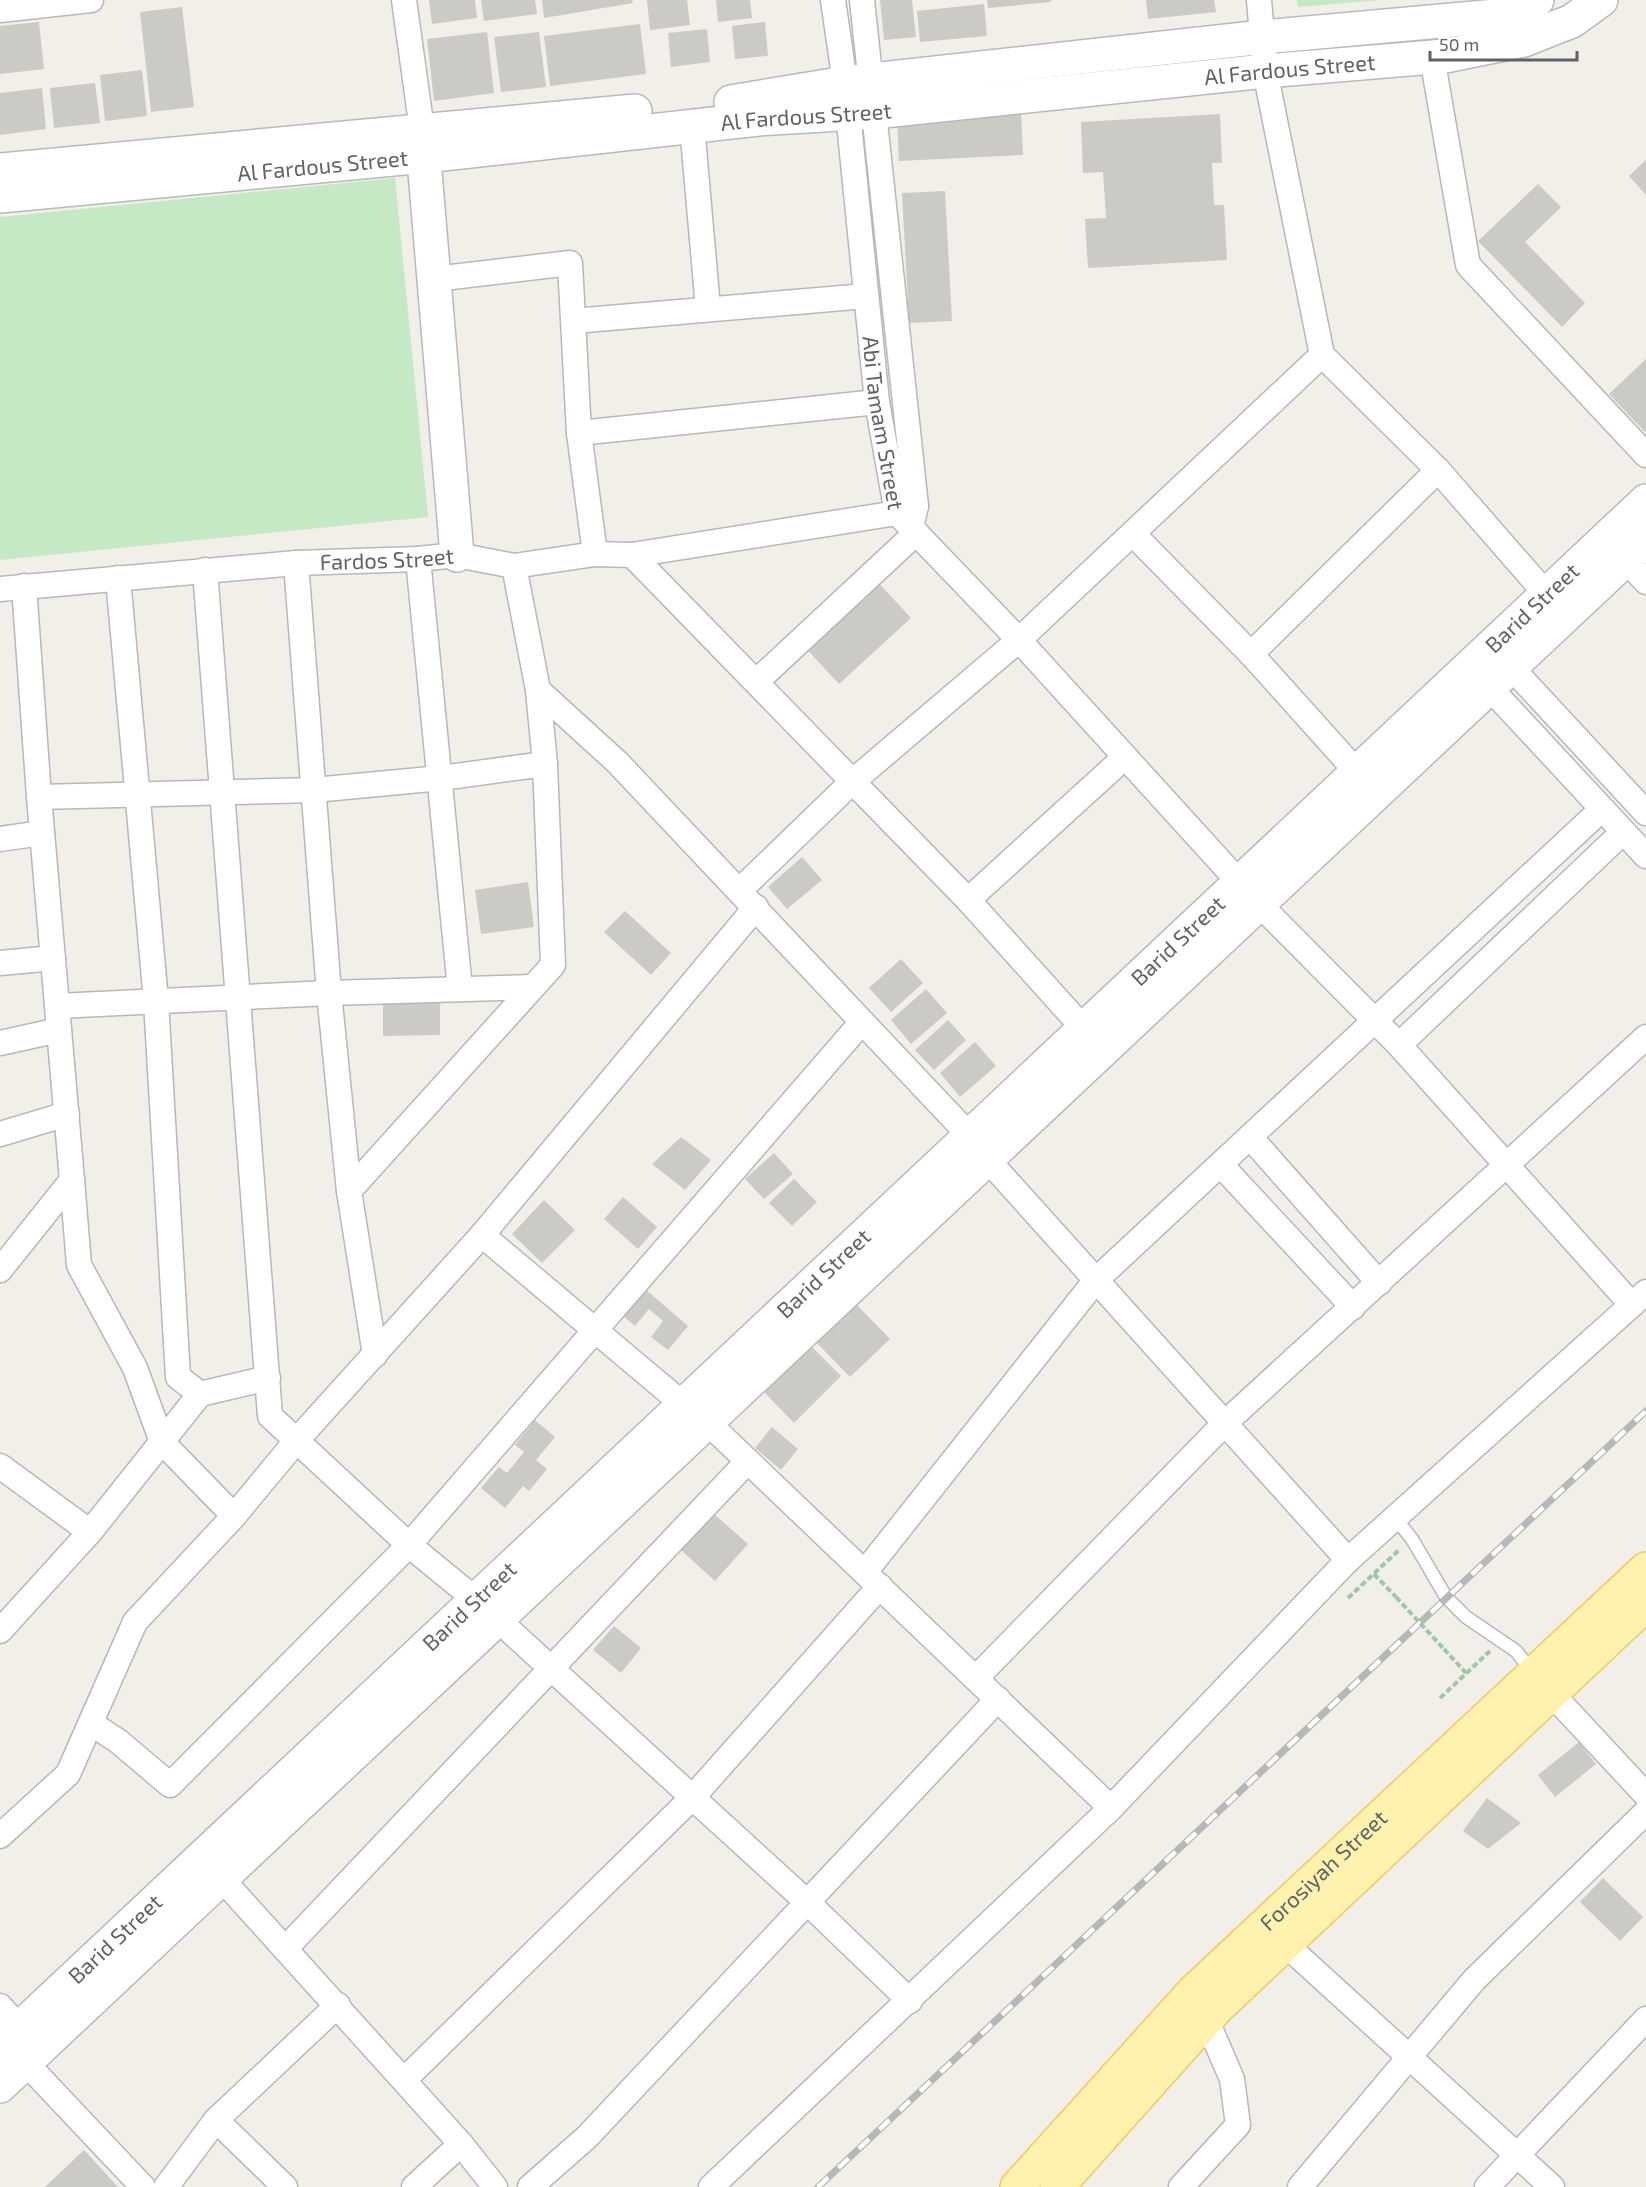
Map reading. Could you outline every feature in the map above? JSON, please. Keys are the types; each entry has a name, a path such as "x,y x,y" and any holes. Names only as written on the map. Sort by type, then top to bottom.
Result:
{"main road":[{"name":"Al Fardous Street","path":"0,170 692,126 859,97 1263,37 1496,16 1537,0"},
{"name":"Al Fardous Street","path":"0,196 741,101 859,97 1265,71 1432,57 1524,40 1572,21 1601,0"},
{"name":"Fardos Street","path":"423,143 457,555"},
{"name":"Barid Street","path":"979,1148 1084,1029 1249,893 1500,677 1558,603 1646,501"},
{"name":"Barid Street","path":"0,2086 11,2036 213,1866 979,1148 1249,893 1357,772 1558,603 1639,560"},
{"name":"Forosiyah Street","path":"1057,2187 1206,2019 1284,1944 1542,1684 1646,1569"},
{"name":"Forosiyah Street","path":"1017,2187 1193,1992 1542,1684 1646,1604"}],"street":[{"path":"0,10 91,0"},
{"path":"404,0 423,143"},
{"name":"Abi Tamam Street","path":"833,0 859,97 910,520"},
{"name":"Abi Tamam Street","path":"862,0 859,97 866,296 877,402 910,520"},
{"path":"1260,0 1265,71 1322,355 1438,470 1558,603"},
{"path":"1432,57 1468,264 1646,455"},
{"path":"692,126 708,308"},
{"path":"435,279 570,263 579,433 595,554"},
{"path":"574,321 866,296"},
{"path":"0,1836 68,1774 135,1622 234,1516 297,1440 482,1235 748,899 852,782 1019,640 1322,355"},
{"path":"579,433 877,402"},
{"path":"1251,654 1438,470"},
{"path":"457,555 514,566 595,554 632,555 910,520"},
{"path":"711,2187 910,2001 1111,1808 1348,1560 1639,1299 1505,1166 1399,1045 1249,893 910,520"},
{"path":"757,681 910,520"},
{"path":"1133,534 1251,654 1357,772"},
{"name":"Fardos Street","path":"0,589 296,563 418,559 457,555"},
{"path":"632,555 968,900 1084,1029"},
{"path":"418,559 460,988"},
{"path":"296,563 329,993 349,1191 375,1355"},
{"path":"349,1191 554,965 538,690 514,566"},
{"path":"205,570 240,997 270,1416 409,1545 486,1610 807,1902 910,2001"},
{"path":"118,578 156,1001 178,1377 201,1394"},
{"path":"24,586 39,797 79,1265 135,1368 162,1442 234,1516"},
{"path":"1500,677 1602,809 1646,856"},
{"path":"1500,677 1646,813"},
{"path":"538,690 617,762 748,899 979,1148 1348,1560"},
{"path":"968,900 1125,757"},
{"path":"39,797 314,790 441,778 544,764"},
{"path":"404,2080 692,1798 873,1579 1096,1280 1602,809"},
{"path":"1399,1045 1623,832"},
{"path":"0,838 42,833"},
{"path":"0,963 53,957"},
{"path":"57,1006 329,993 532,987"},
{"path":"92,1724 118,1741 170,1785 409,1545 862,1022"},
{"path":"0,1043 59,1030"},
{"path":"976,1678 1225,1423 1646,1037"},
{"path":"0,1134 67,1114"},
{"path":"1251,1138 1379,1283"},
{"path":"1221,1165 1353,1307"},
{"path":"0,1270 72,1180"},
{"path":"482,1235 695,1413 873,1579 1111,1808"},
{"path":"0,1631 90,1532 201,1394 268,1377"},
{"path":"285,1949 747,1462"},
{"path":"0,1466 90,1532"},
{"path":"1542,1684 1644,1787"},
{"path":"530,2187 586,2137 998,1699"},
{"path":"1300,2187 1474,1980 1646,1812"},
{"path":"213,1866 461,2144 495,2187"},
{"path":"1284,1944 1552,2187"},
{"path":"166,2187 216,2120 338,2005"},
{"path":"1181,2187 1238,2125 1232,2079 1206,2019"},
{"path":"1487,2187 1646,2019"},
{"path":"11,2036 142,2187"},
{"path":"216,2120 285,2187"},
{"path":"414,2187 461,2144"}],"lane":[{"path":"1395,1518 1412,1539 1446,1597 1466,1617 1516,1651 1542,1684"}],"path":[{"path":"1348,1598 1399,1550"},
{"path":"1374,1574 1466,1673"},
{"path":"1440,1698 1490,1651"}],"green space":[{"path":"1297,0 1381,0 1298,7"},
{"path":"395,178 428,517 0,560 0,217"}],"building":[{"path":"429,0 475,0 477,18 432,24"},
{"path":"481,0 535,0 537,14 484,21"},
{"path":"542,0 632,0 633,3 544,18"},
{"path":"647,0 687,0 690,25 650,30"},
{"path":"716,0 750,0 752,18 718,22"},
{"path":"880,0 912,0 916,37 884,40"},
{"path":"987,0 1051,0 1051,2 988,8"},
{"path":"1146,0 1214,0 1216,12 1148,19"},
{"path":"984,4 987,36 920,42 917,11"},
{"path":"182,7 194,107 151,112 140,12"},
{"path":"39,22 44,69 0,74 0,26"},
{"path":"765,22 768,56 735,59 732,26"},
{"path":"640,24 646,74 550,86 544,36"},
{"path":"707,29 710,62 671,67 668,33"},
{"path":"487,32 494,93 434,101 427,39"},
{"path":"539,32 546,87 501,92 494,37"},
{"path":"142,70 147,116 105,121 100,75"},
{"path":"95,83 100,123 54,128 50,88"},
{"path":"42,88 46,129 0,135 0,93"},
{"path":"1021,112 1023,155 899,161 897,119"},
{"path":"1220,114 1222,163 1212,163 1214,205 1224,205 1227,260 1088,268 1085,219 1106,218 1103,172 1083,173 1081,122"},
{"path":"1646,160 1646,195 1629,176"},
{"path":"1538,184 1561,207 1525,242 1585,303 1562,327 1478,241"},
{"path":"945,191 952,321 909,323 902,193"},
{"path":"1646,359 1646,433 1609,394"},
{"path":"873,577 911,618 839,684 801,643"},
{"path":"802,857 822,880 787,909 768,887"},
{"path":"528,882 534,927 481,934 475,890"},
{"path":"625,911 671,953 651,975 604,932"},
{"path":"901,959 923,983 891,1012 869,988"},
{"path":"926,989 947,1013 911,1044 891,1020"},
{"path":"383,1003 440,1003 440,1035 383,1036"},
{"path":"948,1020 966,1040 934,1070 915,1050"},
{"path":"975,1042 996,1066 960,1097 940,1073"},
{"path":"681,1137 711,1160 685,1190 652,1164"},
{"path":"774,1153 793,1174 764,1199 745,1179"},
{"path":"794,1179 817,1202 792,1226 769,1203"},
{"path":"623,1197 657,1227 638,1249 604,1219"},
{"path":"544,1200 575,1230 542,1263 512,1234"},
{"path":"644,1288 688,1326 668,1350 651,1337 663,1321 649,1309 635,1326 622,1315"},
{"path":"855,1303 890,1339 850,1377 816,1342"},
{"path":"810,1345 841,1376 794,1423 763,1391"},
{"path":"535,1420 555,1437 536,1460 547,1469 529,1491 523,1486 505,1508 481,1488 499,1467 507,1473 524,1452 515,1445"},
{"path":"772,1427 798,1449 781,1470 755,1448"},
{"path":"714,1514 748,1544 715,1581 681,1550"},
{"path":"614,1626 641,1648 621,1673 593,1650"},
{"path":"1579,1742 1596,1764 1555,1797 1538,1775"},
{"path":"1487,1798 1521,1823 1488,1849 1463,1831"},
{"path":"1603,1878 1643,1917 1620,1941 1580,1902"},
{"path":"84,2150 118,2187 45,2187"}],"railway":[{"path":"818,2187 1646,1411"}]}
